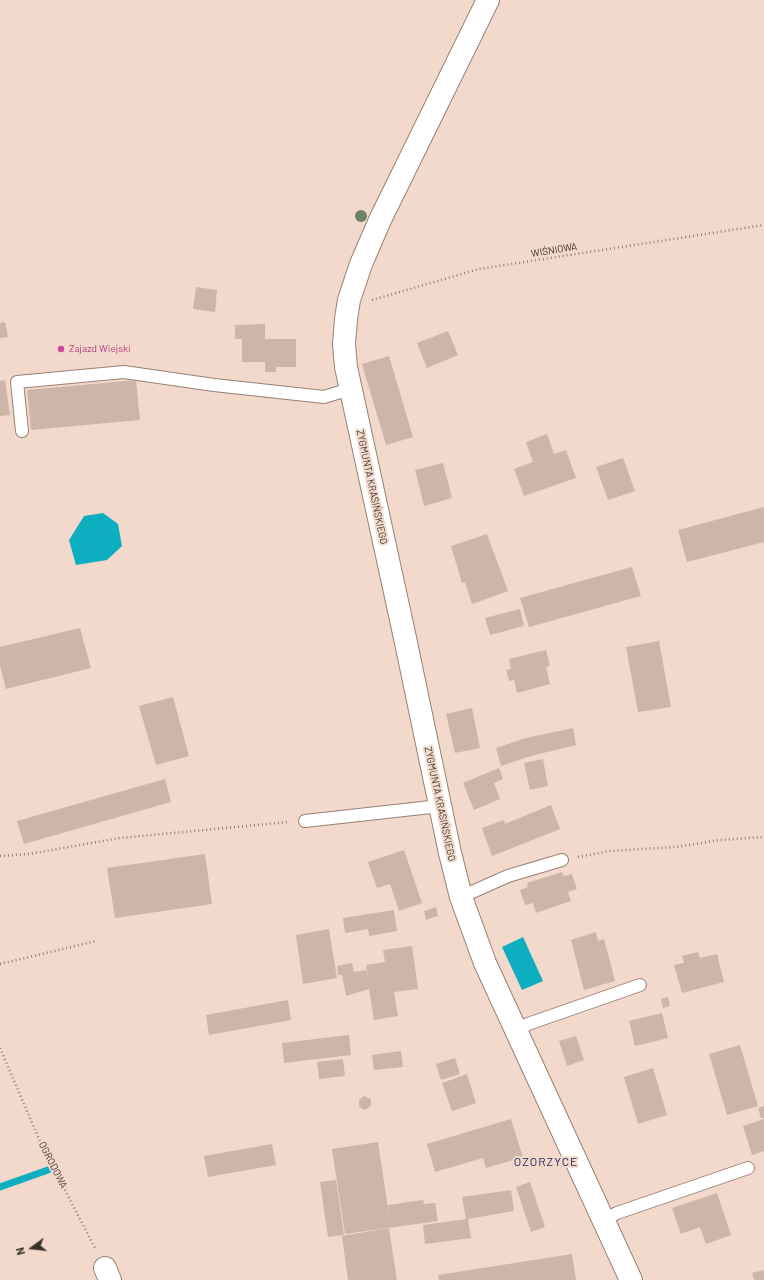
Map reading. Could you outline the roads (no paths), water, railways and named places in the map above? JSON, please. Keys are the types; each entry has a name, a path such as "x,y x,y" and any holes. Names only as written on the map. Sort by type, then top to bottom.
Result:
{"street":[{"name":"ZYGMUNTA KRASIŃSKIEGO","path":"488,0 380,220 361,264 350,300 344,344 346,367 440,806 461,897 485,963 631,1280"}],"lane":[{"path":"22,431 17,382 124,372 214,385 324,397 350,389"},
{"path":"305,820 440,806"},
{"path":"461,897 508,876 562,860"},
{"path":"516,1031 528,1024 640,985"},
{"path":"604,1220 617,1213 748,1168"}],"water":[{"path":"103,513 118,524 122,546 107,560 76,565 69,540 84,516"},
{"path":"523,937 543,981 522,990 502,947"}],"waterway":[{"path":"0,1187 48,1170"}],"place":[{"name":"Zajazd Wiejski","path":"61,349"}],"district":[{"name":"OZORZYCE","path":"546,1162"}]}
